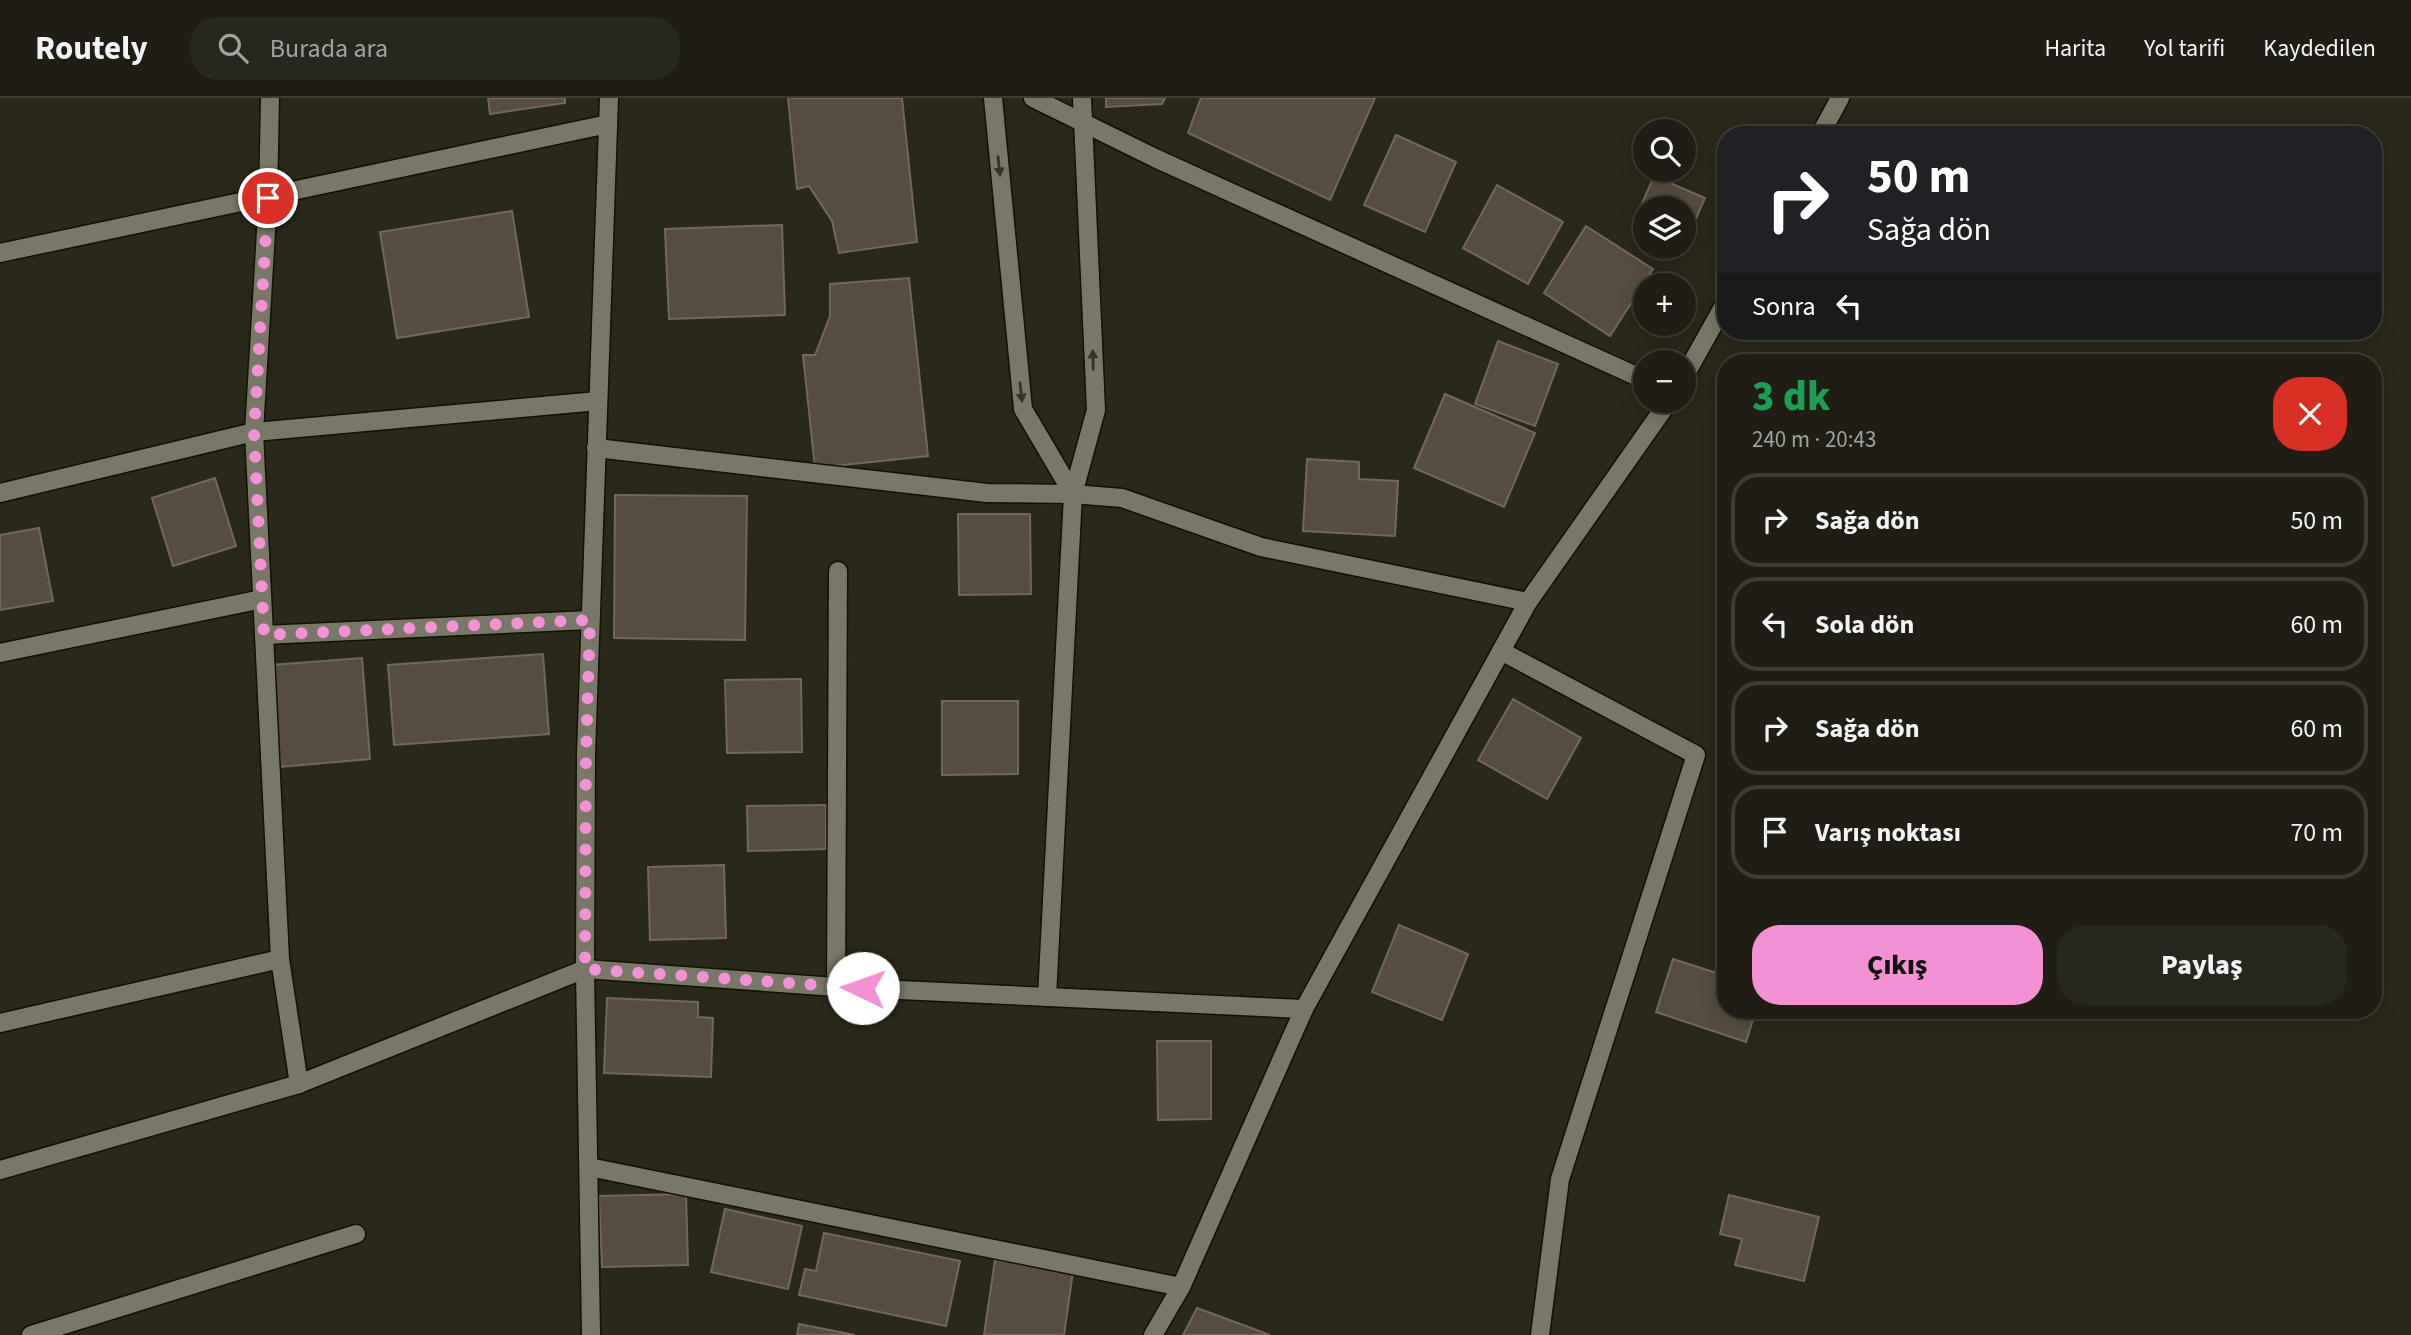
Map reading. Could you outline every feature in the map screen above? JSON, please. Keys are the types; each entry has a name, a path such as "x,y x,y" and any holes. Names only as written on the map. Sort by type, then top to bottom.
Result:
{"street":[{"path":"270,98 268,198 254,432 279,959 299,1084"},
{"path":"590,1335 585,969 586,754 609,98"},
{"path":"993,98 1023,409 1073,494"},
{"path":"1033,98 1155,159 1633,375"},
{"path":"1046,997 1073,494 1096,410 1082,98"},
{"path":"1824,126 1840,98"},
{"path":"0,253 608,124"},
{"path":"1696,356 1717,318"},
{"path":"0,493 254,432 598,401"},
{"path":"1153,1335 1181,1287 1304,1009 1501,651 1528,602 1661,413"},
{"path":"596,448 987,493 1073,494 1122,498 1261,547 1528,602"},
{"path":"836,987 838,571"},
{"path":"0,653 262,599"},
{"path":"264,635 590,620"},
{"path":"1501,651 1696,755 1560,1179 1540,1335"},
{"path":"0,1023 279,959"},
{"path":"0,1170 299,1084 585,969 836,987 1304,1009"},
{"path":"589,1167 1181,1287"},
{"path":"31,1335 356,1234"}],"building":[{"path":"488,98 565,98 565,103 490,114"},
{"path":"788,98 902,98 917,242 839,253 832,221 809,186 797,189"},
{"path":"1106,98 1165,98 1162,104 1106,107"},
{"path":"1201,98 1375,98 1330,200 1188,133"},
{"path":"1396,135 1456,162 1425,232 1364,205"},
{"path":"1651,182 1668,182 1705,198 1696,219 1696,196 1645,196"},
{"path":"1497,185 1563,222 1528,284 1463,248"},
{"path":"512,211 529,317 397,338 380,232"},
{"path":"782,225 785,315 669,319 665,229"},
{"path":"1586,226 1633,256 1633,259 1653,269 1650,273 1633,273 1633,300 1610,336 1544,293"},
{"path":"909,278 928,456 815,468 803,355 815,355 830,316 830,284"},
{"path":"1498,341 1558,364 1535,426 1475,404"},
{"path":"1445,394 1535,433 1504,507 1414,468"},
{"path":"1307,459 1359,462 1359,479 1398,481 1395,536 1303,531"},
{"path":"215,478 236,546 173,566 152,498"},
{"path":"615,495 747,496 745,640 614,638"},
{"path":"958,514 1030,514 1031,594 959,595"},
{"path":"39,528 53,601 0,610 0,535"},
{"path":"543,654 549,734 394,745 388,665"},
{"path":"362,658 370,759 280,767 271,665"},
{"path":"801,679 802,752 727,753 725,680"},
{"path":"1513,699 1581,738 1547,799 1478,760"},
{"path":"942,701 1018,701 1018,774 942,775"},
{"path":"826,805 826,849 748,851 747,806"},
{"path":"724,865 726,938 650,940 648,867"},
{"path":"1399,925 1468,954 1442,1020 1372,992"},
{"path":"1673,959 1717,973 1717,1019 1753,1019 1746,1042 1656,1012"},
{"path":"607,998 698,1002 698,1017 713,1018 711,1077 604,1073"},
{"path":"1157,1041 1211,1041 1211,1119 1158,1120"},
{"path":"686,1194 688,1265 602,1267 599,1196"},
{"path":"1729,1195 1819,1217 1804,1281 1735,1265 1742,1239 1720,1234"},
{"path":"725,1209 802,1226 788,1289 711,1272"},
{"path":"824,1233 960,1261 946,1326 799,1295 805,1269 816,1271"},
{"path":"995,1260 1073,1271 1064,1335 984,1335"},
{"path":"1197,1308 1270,1335 1183,1335"},
{"path":"799,1324 855,1335 797,1335"}],"route":[{"path":"268,198 254,432 264,635 590,620 585,969 863,988"}]}
